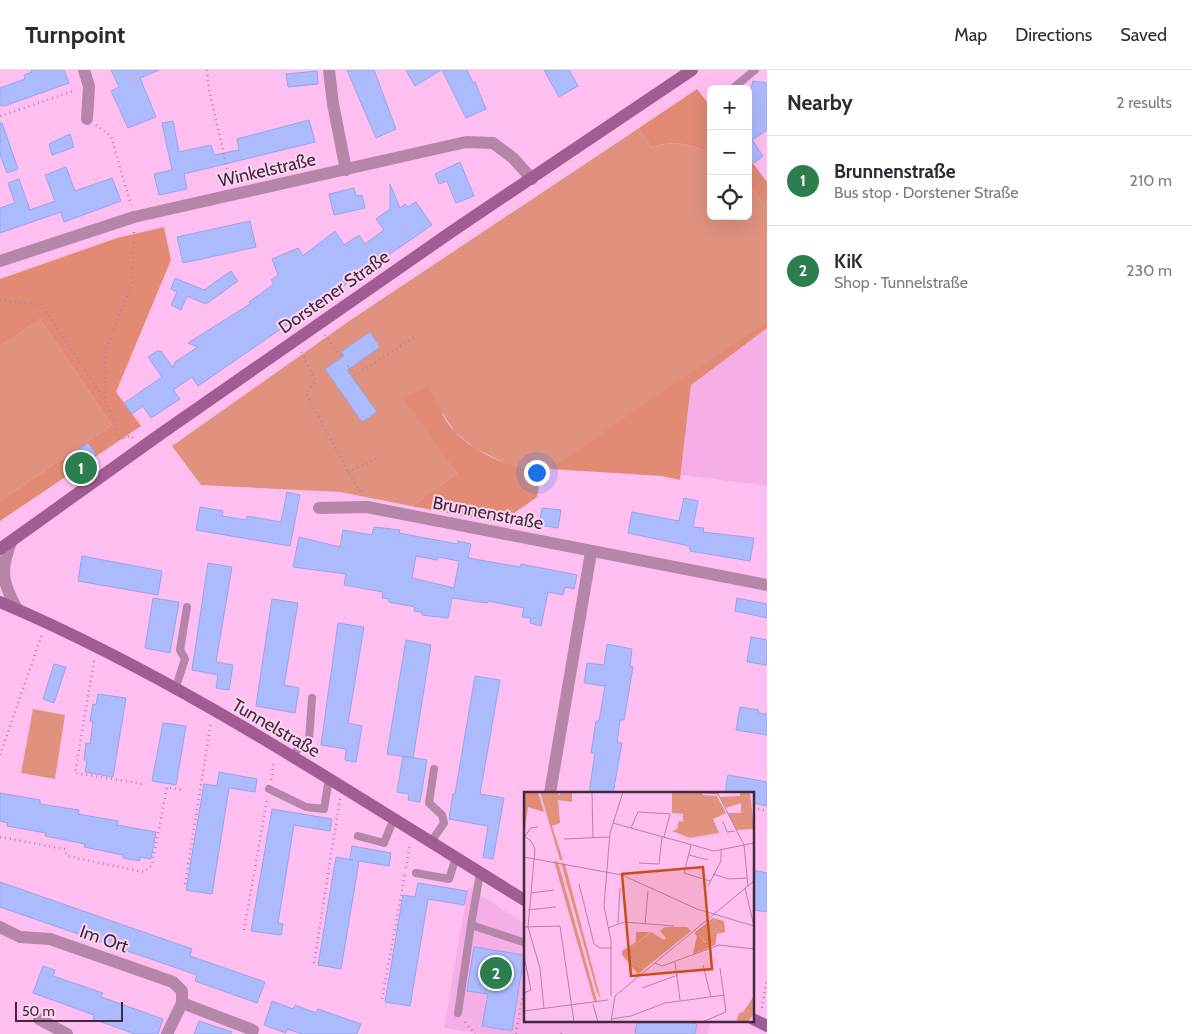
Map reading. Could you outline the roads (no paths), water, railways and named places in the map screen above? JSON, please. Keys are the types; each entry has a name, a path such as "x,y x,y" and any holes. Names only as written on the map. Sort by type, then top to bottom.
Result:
{"street":[{"path":"84,70 89,86 87,119"},
{"path":"329,70 333,104 346,170"},
{"name":"Dorstener Straße","path":"5,545 318,325 692,70"},
{"name":"Winkelstraße","path":"0,261 134,217 466,142 493,142 514,158 532,179"},
{"name":"Brunnenstraße","path":"319,508 367,507 767,585"},
{"path":"5,545 5,588 17,609"},
{"path":"550,792 591,552"},
{"name":"Tunnelstraße","path":"0,602 96,647 277,747 343,786 524,900"},
{"name":"Im Ort","path":"0,927 20,937 50,939 173,982 182,991 182,1003"},
{"path":"167,1034 182,1003 253,1030"},
{"path":"39,1019 67,1034"}],"lane":[{"path":"737,85 755,70"},
{"path":"175,690 185,659 180,650 187,608"},
{"path":"292,757 298,748 309,740 312,698"},
{"path":"431,842 444,824 442,815 429,803 434,768"},
{"path":"269,789 306,807 324,809 329,778"},
{"path":"358,836 384,843 394,818"},
{"path":"416,874 449,879 456,857"},
{"path":"458,1013 480,873"},
{"path":"472,925 524,942"}],"place":[{"name":"Brunnenstraße","path":"81,468"},
{"name":"KiK","path":"496,973"}]}
